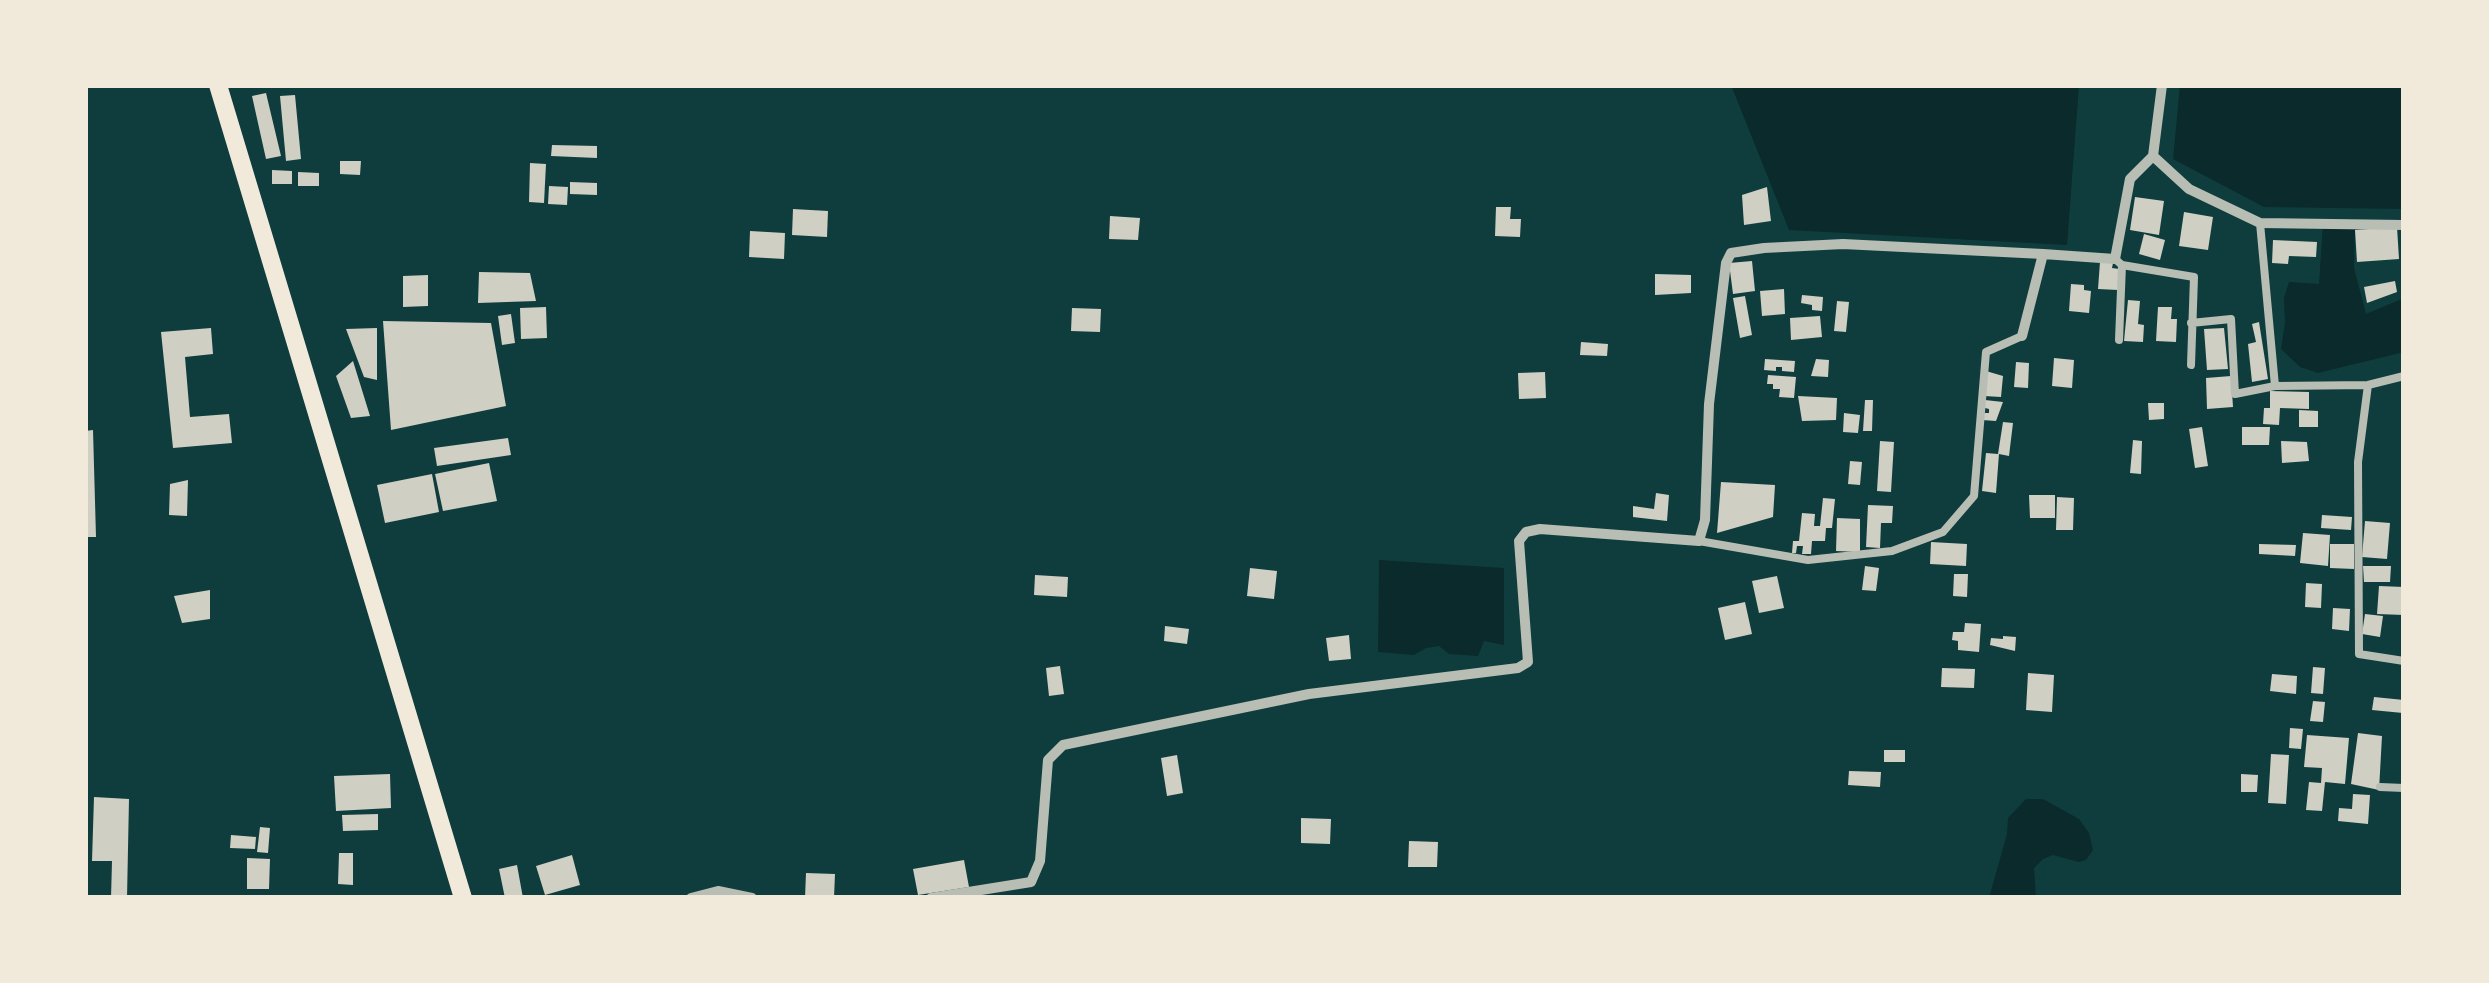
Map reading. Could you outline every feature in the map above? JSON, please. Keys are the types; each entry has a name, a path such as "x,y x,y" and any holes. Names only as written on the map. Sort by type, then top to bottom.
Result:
{"main road":[{"path":"218,85 463,898"}],"street":[{"path":"2119,340 2118,262 2130,179 2153,156 2162,85"},
{"path":"2153,156 2189,189 2260,223 2404,225"},
{"path":"2260,223 2275,386"},
{"path":"1699,541 1704,520 1709,404 1726,263 1731,253 1843,244 2043,254 2118,262 2194,277 2191,365"},
{"path":"931,898 1030,882 1040,861 1048,760 1063,745 1309,694 1518,668 1528,662 1519,541 1526,532 1540,529 1699,541 1808,560 1892,551 1942,532 1974,496 1986,352 2022,336 2043,254"},
{"path":"2191,323 2231,318 2234,394 2275,386 2368,385 2404,376"},
{"path":"2368,385 2358,462 2359,654 2404,661"},
{"path":"2380,787 2404,788"},
{"path":"691,898 718,890 752,898"}],"water":[{"path":"1731,85 2079,85 2067,245 1789,230"},
{"path":"2180,85 2404,85 2404,209 2264,207 2173,159"},
{"path":"2323,224 2355,224 2354,268 2366,314 2404,298 2404,352 2318,373 2300,367 2281,349 2284,298 2289,282 2319,284"},
{"path":"1379,560 1504,568 1504,645 1484,641 1478,656 1449,654 1439,646 1414,655 1378,652"},
{"path":"2026,799 2043,799 2079,819 2089,833 2093,850 2086,860 2079,862 2053,855 2043,859 2034,868 2036,898 1989,898 2008,818"}],"building":[{"path":"266,93 281,156 266,159 252,96"},
{"path":"295,95 301,159 286,161 280,96"},
{"path":"552,145 597,146 597,158 551,156"},
{"path":"340,161 361,161 360,175 340,174"},
{"path":"530,163 546,164 544,203 529,202"},
{"path":"272,170 292,171 292,184 272,184"},
{"path":"298,172 319,173 319,186 298,186"},
{"path":"570,182 597,183 597,195 570,194"},
{"path":"549,186 568,187 567,205 548,204"},
{"path":"1767,187 1771,221 1744,225 1742,195"},
{"path":"2135,197 2164,201 2159,235 2130,230"},
{"path":"1496,207 1511,207 1510,219 1521,219 1520,237 1495,236"},
{"path":"793,209 828,211 827,237 792,235"},
{"path":"2184,212 2213,217 2208,250 2179,246"},
{"path":"1110,216 1140,218 1138,240 1109,239"},
{"path":"2397,227 2399,259 2357,262 2355,230"},
{"path":"750,231 785,233 784,259 749,257"},
{"path":"2144,234 2165,240 2160,260 2139,254"},
{"path":"2273,240 2317,242 2316,257 2289,256 2288,264 2272,263"},
{"path":"1752,261 1755,291 1733,294 1729,263"},
{"path":"2100,262 2113,263 2112,268 2119,269 2118,290 2098,289"},
{"path":"479,272 530,273 536,301 478,303"},
{"path":"1655,274 1691,275 1691,293 1655,295"},
{"path":"428,275 428,306 403,307 403,276"},
{"path":"2395,281 2397,292 2367,303 2364,287"},
{"path":"2071,284 2084,285 2084,290 2091,291 2089,313 2069,311"},
{"path":"1784,289 1785,314 1762,316 1760,291"},
{"path":"1802,295 1823,297 1822,311 1801,303"},
{"path":"1745,296 1752,335 1740,338 1733,298"},
{"path":"2128,300 2140,301 2138,324 2144,325 2143,342 2124,341"},
{"path":"1837,301 1849,302 1846,332 1834,331"},
{"path":"546,307 547,338 521,339 520,308"},
{"path":"2158,307 2172,307 2171,319 2177,319 2176,342 2156,341"},
{"path":"1072,308 1101,309 1100,332 1071,331"},
{"path":"511,314 515,343 502,345 498,316"},
{"path":"1820,316 1822,337 1791,340 1790,318"},
{"path":"383,321 491,323 506,406 391,430"},
{"path":"2259,322 2268,379 2252,382 2248,344 2256,342 2252,324"},
{"path":"211,328 213,354 185,357 190,417 229,414 232,443 173,448 161,332"},
{"path":"377,328 377,380 364,377 346,329"},
{"path":"2224,328 2228,369 2207,370 2204,329"},
{"path":"1581,342 1608,344 1607,356 1580,355"},
{"path":"2054,358 2074,360 2072,388 2052,386"},
{"path":"1765,359 1795,361 1794,372 1782,371 1782,367 1764,370"},
{"path":"1816,359 1829,360 1828,377 1811,376"},
{"path":"353,361 370,416 351,418 336,376"},
{"path":"2016,362 2029,363 2028,388 2014,387"},
{"path":"1986,371 2003,376 2001,397 1984,396"},
{"path":"1545,372 1546,398 1519,399 1518,373"},
{"path":"1768,375 1796,377 1794,398 1779,397 1780,389 1767,384"},
{"path":"2231,376 2233,407 2207,409 2206,378"},
{"path":"2270,391 2309,392 2309,409 2280,408 2279,425 2263,424 2264,408 2270,408"},
{"path":"1798,396 1837,398 1836,420 1802,421"},
{"path":"1865,400 1873,400 1872,431 1863,431"},
{"path":"1985,400 2003,402 1996,421 1982,420 1982,413 1989,413"},
{"path":"2148,403 2164,403 2164,419 2149,420"},
{"path":"2299,410 2318,411 2318,427 2299,427"},
{"path":"1844,413 1860,415 1858,433 1843,432"},
{"path":"2003,422 2013,423 2009,456 1999,454 1996,493 1982,491 1986,453 1998,454"},
{"path":"2202,427 2208,466 2195,468 2189,429"},
{"path":"2242,427 2270,427 2269,445 2242,445"},
{"path":"93,430 96,537 85,537 85,431"},
{"path":"508,438 511,455 437,466 434,448"},
{"path":"2133,440 2142,441 2141,474 2130,473"},
{"path":"1880,441 1894,442 1891,492 1877,491"},
{"path":"2281,441 2307,442 2309,461 2282,463"},
{"path":"1850,461 1862,462 1860,485 1848,484"},
{"path":"489,463 497,501 443,511 435,474"},
{"path":"432,474 439,512 385,523 377,485"},
{"path":"188,480 187,516 169,515 170,484"},
{"path":"1721,482 1775,485 1773,517 1717,533"},
{"path":"1656,493 1669,495 1667,521 1633,517 1633,506 1654,509"},
{"path":"2029,495 2055,495 2055,518 2030,518"},
{"path":"2057,497 2074,498 2073,530 2056,530"},
{"path":"1823,498 1835,499 1832,528 1826,528 1825,541 1812,541 1811,554 1802,554 1803,546 1797,546 1796,553 1792,553 1793,541 1799,541 1802,513 1815,514 1814,526 1820,526"},
{"path":"1868,505 1893,506 1892,523 1881,523 1880,548 1866,547"},
{"path":"2322,515 2352,517 2351,530 2321,528"},
{"path":"1837,518 1860,519 1860,552 1836,551"},
{"path":"2365,521 2390,523 2387,559 2362,557"},
{"path":"2303,533 2330,535 2328,566 2300,563"},
{"path":"1931,542 1967,544 1966,566 1930,564"},
{"path":"2259,544 2296,545 2295,556 2259,554"},
{"path":"2330,544 2354,544 2354,569 2330,568"},
{"path":"1865,566 1879,568 1876,591 1862,590"},
{"path":"2363,566 2391,566 2390,582 2364,582"},
{"path":"1250,568 1277,571 1274,599 1247,596"},
{"path":"1954,574 1968,574 1967,597 1953,596"},
{"path":"1035,575 1068,577 1067,597 1034,595"},
{"path":"1777,576 1784,608 1759,613 1752,581"},
{"path":"2306,583 2322,584 2321,608 2305,607"},
{"path":"2379,586 2404,587 2404,615 2377,614"},
{"path":"210,590 210,619 182,623 174,596"},
{"path":"1745,602 1752,634 1725,640 1718,608"},
{"path":"2333,608 2350,609 2349,631 2332,629"},
{"path":"2365,614 2383,616 2380,637 2362,634"},
{"path":"1965,623 1981,624 1979,652 1958,650 1958,641 1952,640 1953,632 1964,632"},
{"path":"1165,626 1189,629 1187,644 1164,641"},
{"path":"1349,635 1351,659 1329,661 1326,638"},
{"path":"2016,637 2015,651 1990,645 1991,638"},
{"path":"1060,666 1064,694 1049,696 1046,668"},
{"path":"2313,667 2325,668 2323,694 2311,693"},
{"path":"1942,668 1975,669 1974,688 1941,687"},
{"path":"2028,673 2054,675 2052,712 2026,710"},
{"path":"2272,674 2297,676 2296,694 2270,691"},
{"path":"2374,697 2404,700 2403,713 2372,710"},
{"path":"2313,701 2325,702 2323,722 2310,721"},
{"path":"2290,728 2303,729 2301,749 2289,748"},
{"path":"2358,733 2382,736 2379,790 2351,784"},
{"path":"2307,735 2349,738 2345,784 2325,782 2322,811 2306,810 2309,782 2321,783 2322,768 2304,767"},
{"path":"1884,750 1905,750 1905,762 1884,762"},
{"path":"2271,754 2289,755 2286,804 2268,803"},
{"path":"1177,755 1183,793 1167,796 1161,758"},
{"path":"1849,771 1881,772 1880,787 1848,785"},
{"path":"390,774 391,808 336,811 334,776"},
{"path":"2241,774 2258,775 2257,792 2241,792"},
{"path":"2353,794 2370,795 2368,824 2338,821 2339,808 2352,809"},
{"path":"94,797 129,799 127,898 111,898 112,861 92,861"},
{"path":"378,814 378,830 343,831 342,815"},
{"path":"1301,818 1331,819 1330,844 1301,843"},
{"path":"260,827 270,828 268,853 257,852"},
{"path":"231,835 256,837 255,849 230,848"},
{"path":"1409,841 1438,842 1437,867 1408,867"},
{"path":"339,853 353,853 353,885 338,884"},
{"path":"572,855 580,885 545,895 536,866"},
{"path":"247,858 270,859 269,889 247,889"},
{"path":"964,860 969,887 918,895 913,869"},
{"path":"517,865 523,898 505,898 499,869"},
{"path":"806,873 835,874 834,898 805,898"}]}
